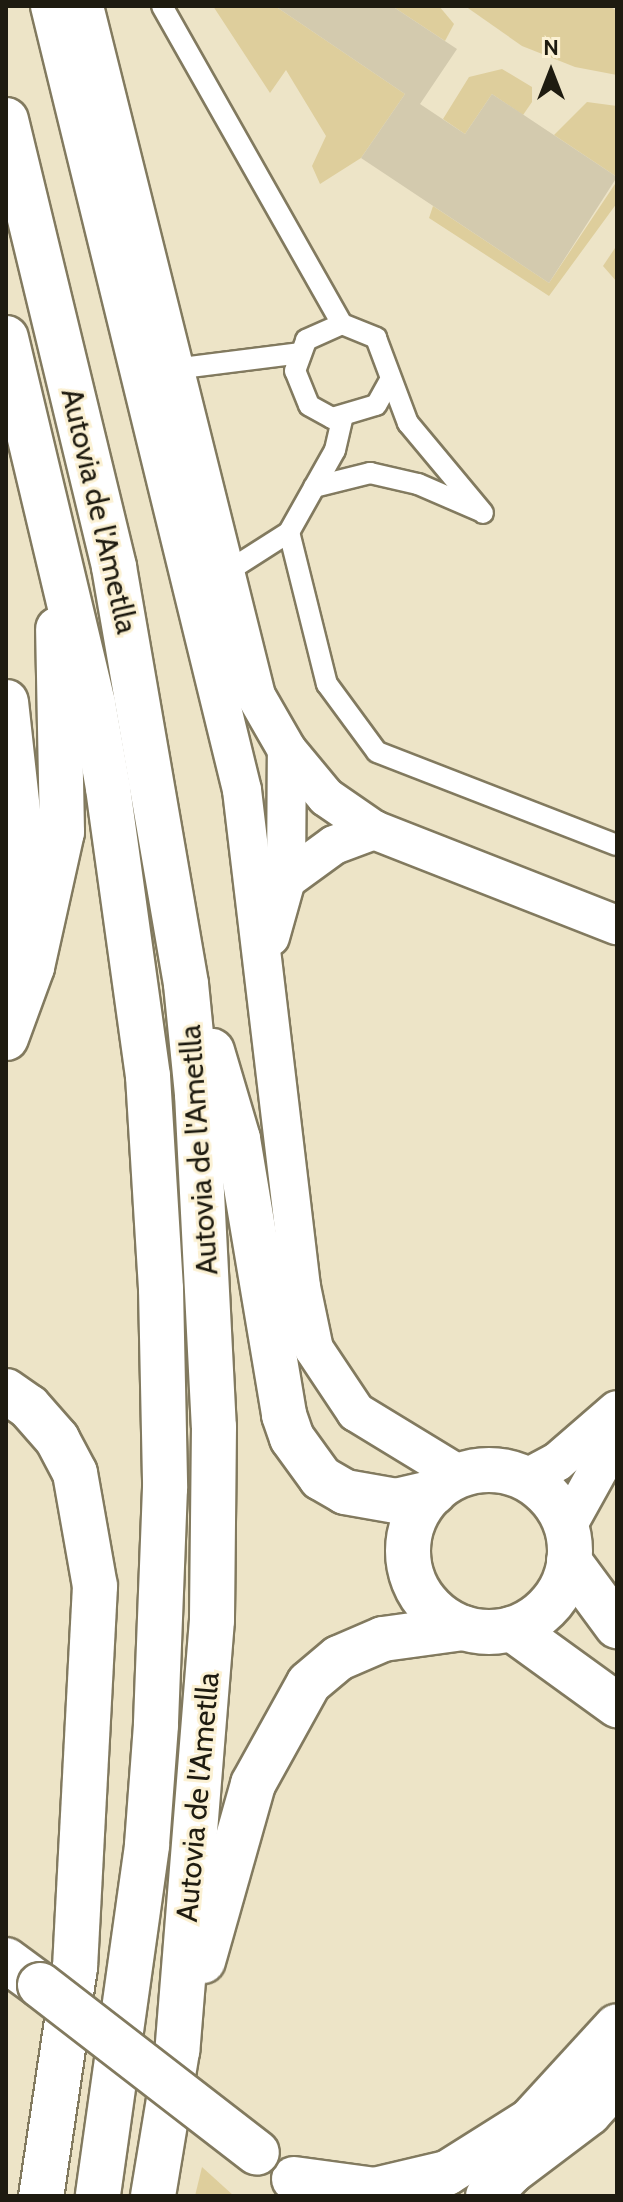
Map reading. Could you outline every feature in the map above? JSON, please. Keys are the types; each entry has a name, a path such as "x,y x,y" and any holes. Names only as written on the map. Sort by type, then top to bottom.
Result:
{"main road":[{"name":"Autovia de l'Ametlla","path":"6,120 114,567 186,984 210,1307 214,1552 177,2051 153,2196"},
{"name":"Autovia de l'Ametlla","path":"6,338 96,717 139,999 155,1186 165,1397 162,1604 147,1846 98,2196"},
{"path":"6,1038 32,967 62,832 59,563"},
{"path":"6,702 20,828 6,949"},
{"path":"186,984 238,1139 281,1401 292,1438 321,1478 345,1492 396,1501 494,1471 525,1479 551,1499 568,1544 617,1626"},
{"path":"6,1391 29,1407 57,1439 75,1473 95,1586 75,1967 41,2196"},
{"path":"448,1484 413,1522 410,1568 431,1608 463,1628"},
{"path":"177,2051 253,1784 309,1683 339,1658 383,1639 463,1628 512,1629 529,1621 556,1596 568,1544"},
{"path":"512,1629 617,1705"},
{"path":"6,1960 304,2188 375,2190 447,2173 531,2120 617,2026"},
{"path":"488,2196 511,2172 589,2113 617,2082"}],"street":[{"path":"50,6 242,790 266,955 301,1287 314,1349 356,1412 448,1484"},
{"path":"84,6 256,696 287,750 326,797 374,830 617,925"},
{"path":"266,955 286,880 287,750"},
{"path":"286,880 334,845 374,830"},
{"path":"525,1479 557,1462 617,1410"},
{"path":"568,1544 617,1436"}],"lane":[{"path":"162,6 342,324 376,338 390,371 389,382 376,405 342,419 309,405 295,371 309,338 342,324"},
{"path":"174,369 301,353"},
{"path":"314,487 370,473 418,484 483,513 408,423 389,382"},
{"path":"225,573 289,532 335,450 342,419"},
{"path":"289,532 327,684 377,752 617,845"}],"shaded area":[{"path":"213,6 275,6 405,94 361,158 320,184 312,166 326,136 286,70 270,93"},
{"path":"392,6 439,6 454,24 445,41"},
{"path":"465,6 609,6 617,11 617,75 575,67 522,46"},
{"path":"502,69 532,87 532,102 523,115 492,94 465,134 443,119 469,77"},
{"path":"587,102 617,106 617,177 554,135"},
{"path":"617,181 617,203 549,296 429,218 433,206 549,283"},
{"path":"617,245 617,282 603,266"},
{"path":"202,2167 234,2196 195,2196"}],"building":[{"path":"275,6 392,6 457,49 420,104 465,134 492,94 617,177 549,283 361,158 405,94"}]}
